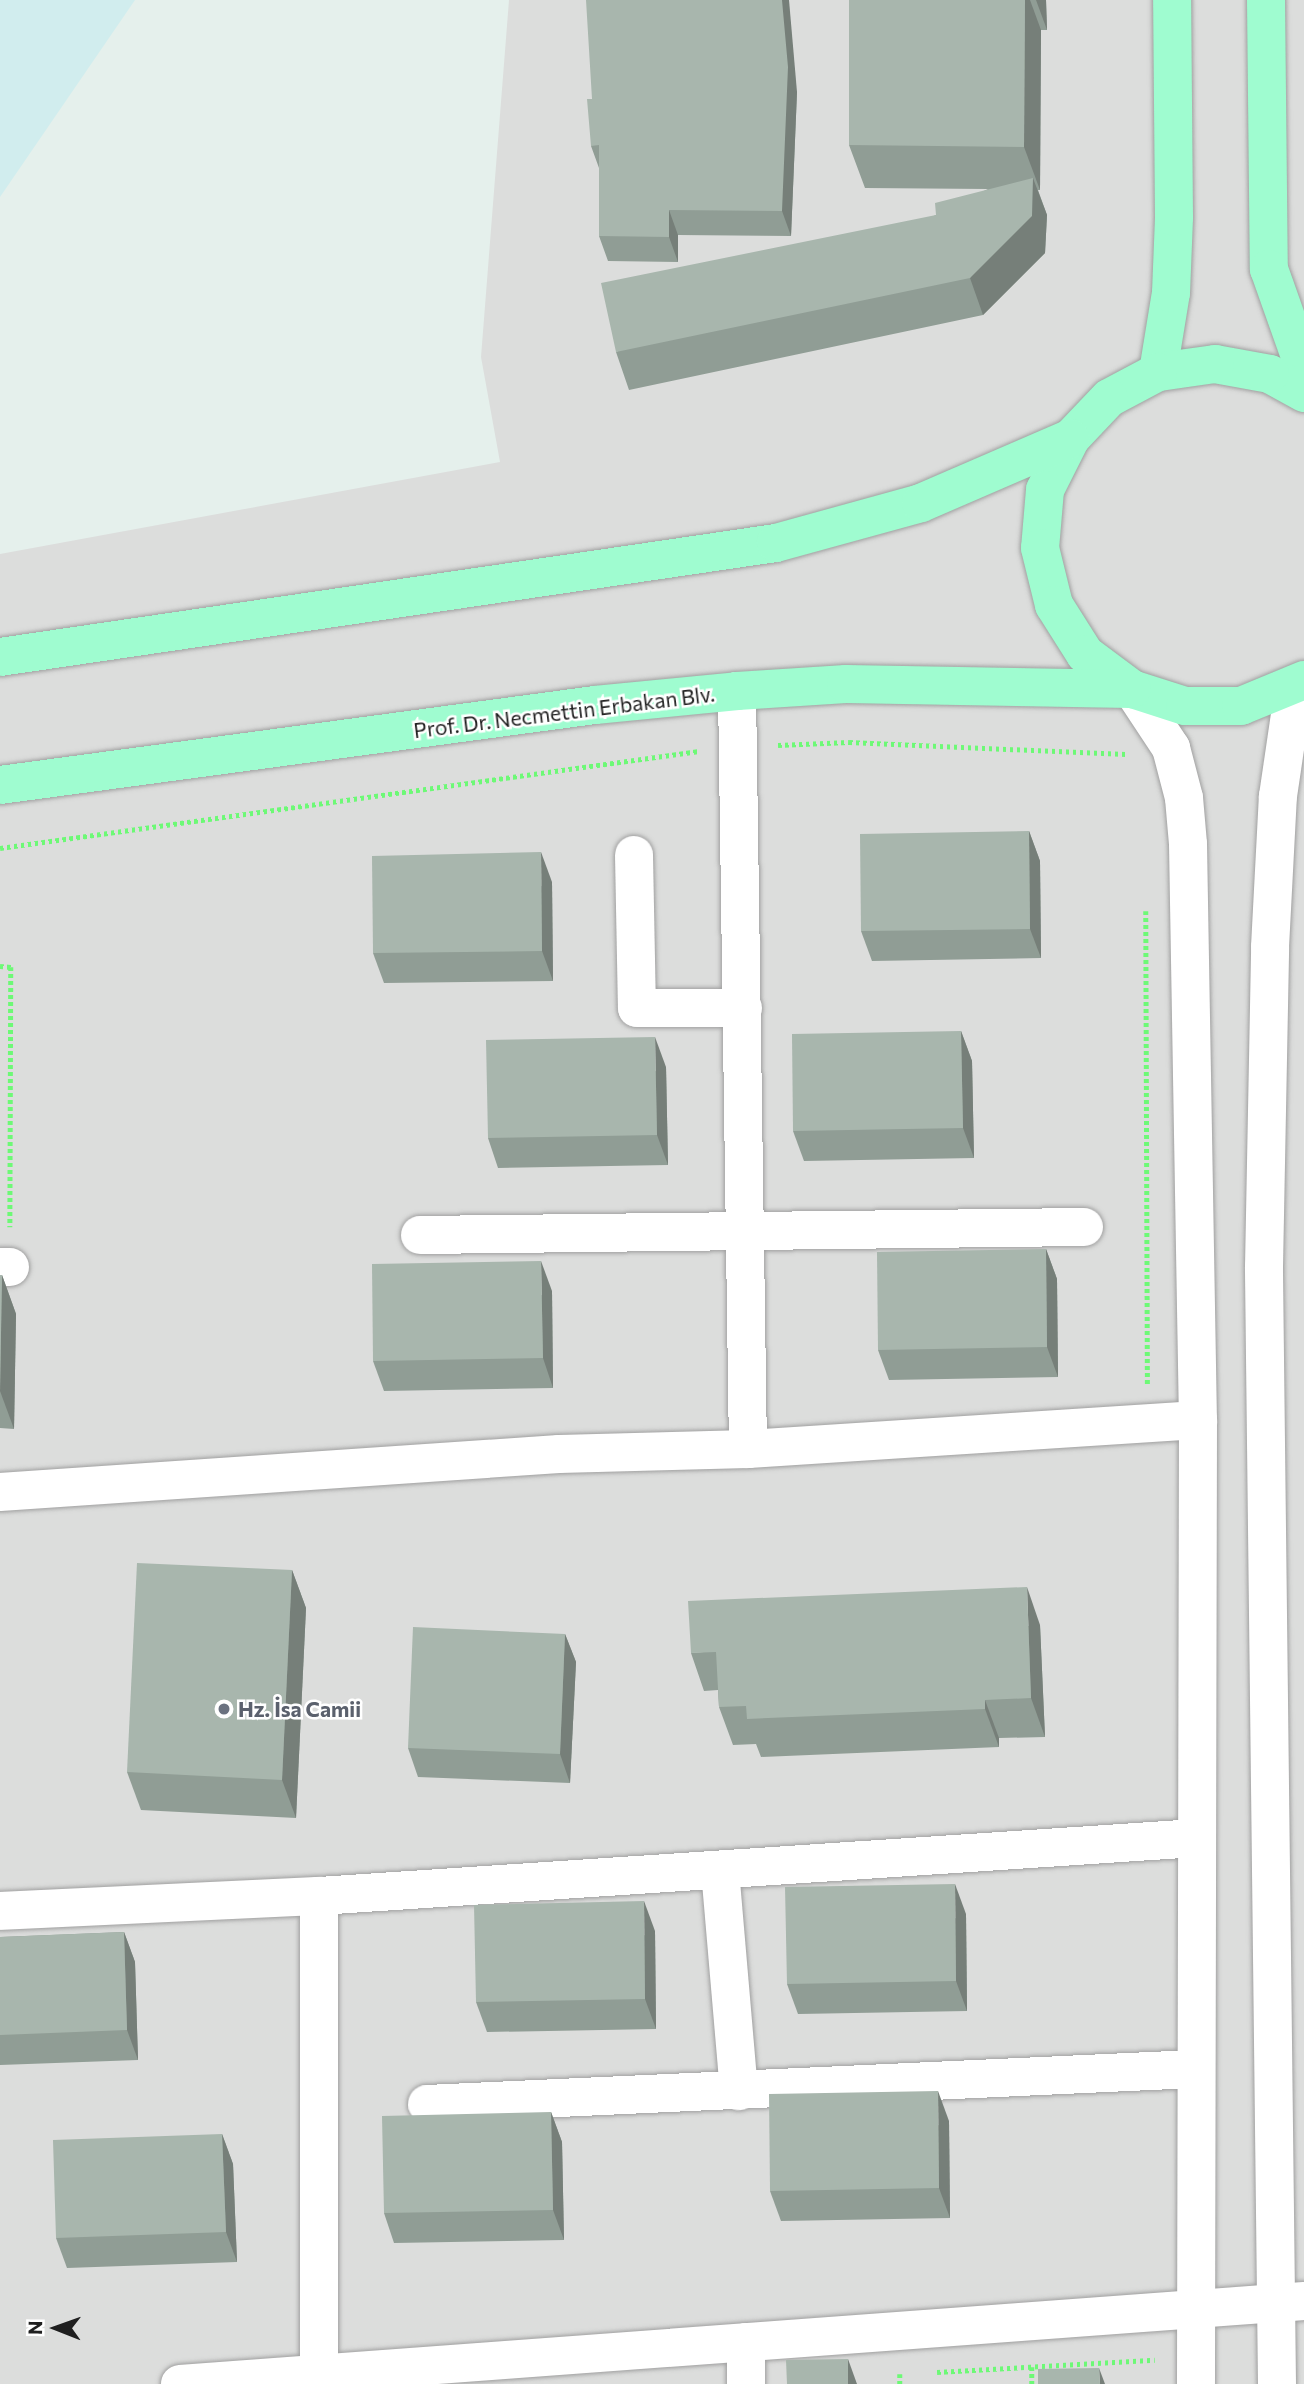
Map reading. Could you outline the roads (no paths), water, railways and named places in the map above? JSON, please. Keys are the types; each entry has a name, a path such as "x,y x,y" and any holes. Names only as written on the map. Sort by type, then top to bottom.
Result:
{"main road":[{"path":"1158,372 1171,293 1174,216 1172,0"},
{"path":"1266,0 1269,269 1304,368"},
{"path":"1299,684 1241,706 1185,706 1132,689 1085,654 1054,605 1040,548 1045,490 1071,438 1109,398 1158,372 1215,363 1270,374 1304,393"},
{"path":"0,657 776,543 921,503 1071,438"},
{"name":"Prof. Dr. Necmettin Erbakan Blv.","path":"0,785 594,705 737,691 846,684 1132,689"}],"street":[{"path":"1277,2384 1290,2302 1266,1742 1265,1267 1278,796 1299,684"},
{"path":"1132,689 1171,747 1185,809 1198,1420 1194,2310 1196,2384"},
{"path":"737,691 748,1449"},
{"path":"634,855 637,1008 743,1008"},
{"path":"419,1235 746,1234 1084,1227"},
{"path":"0,1492 559,1454 748,1449 1198,1420"},
{"path":"0,1911 319,1896 1197,1838"},
{"path":"720,1870 739,2091"},
{"path":"318,2380 319,1896"},
{"path":"427,2104 1196,2069"},
{"path":"180,2384 318,2380 746,2342 1290,2302"},
{"path":"746,2342 746,2384"}],"place":[{"name":"Hz. İsa Camii","path":"224,1709"}]}
